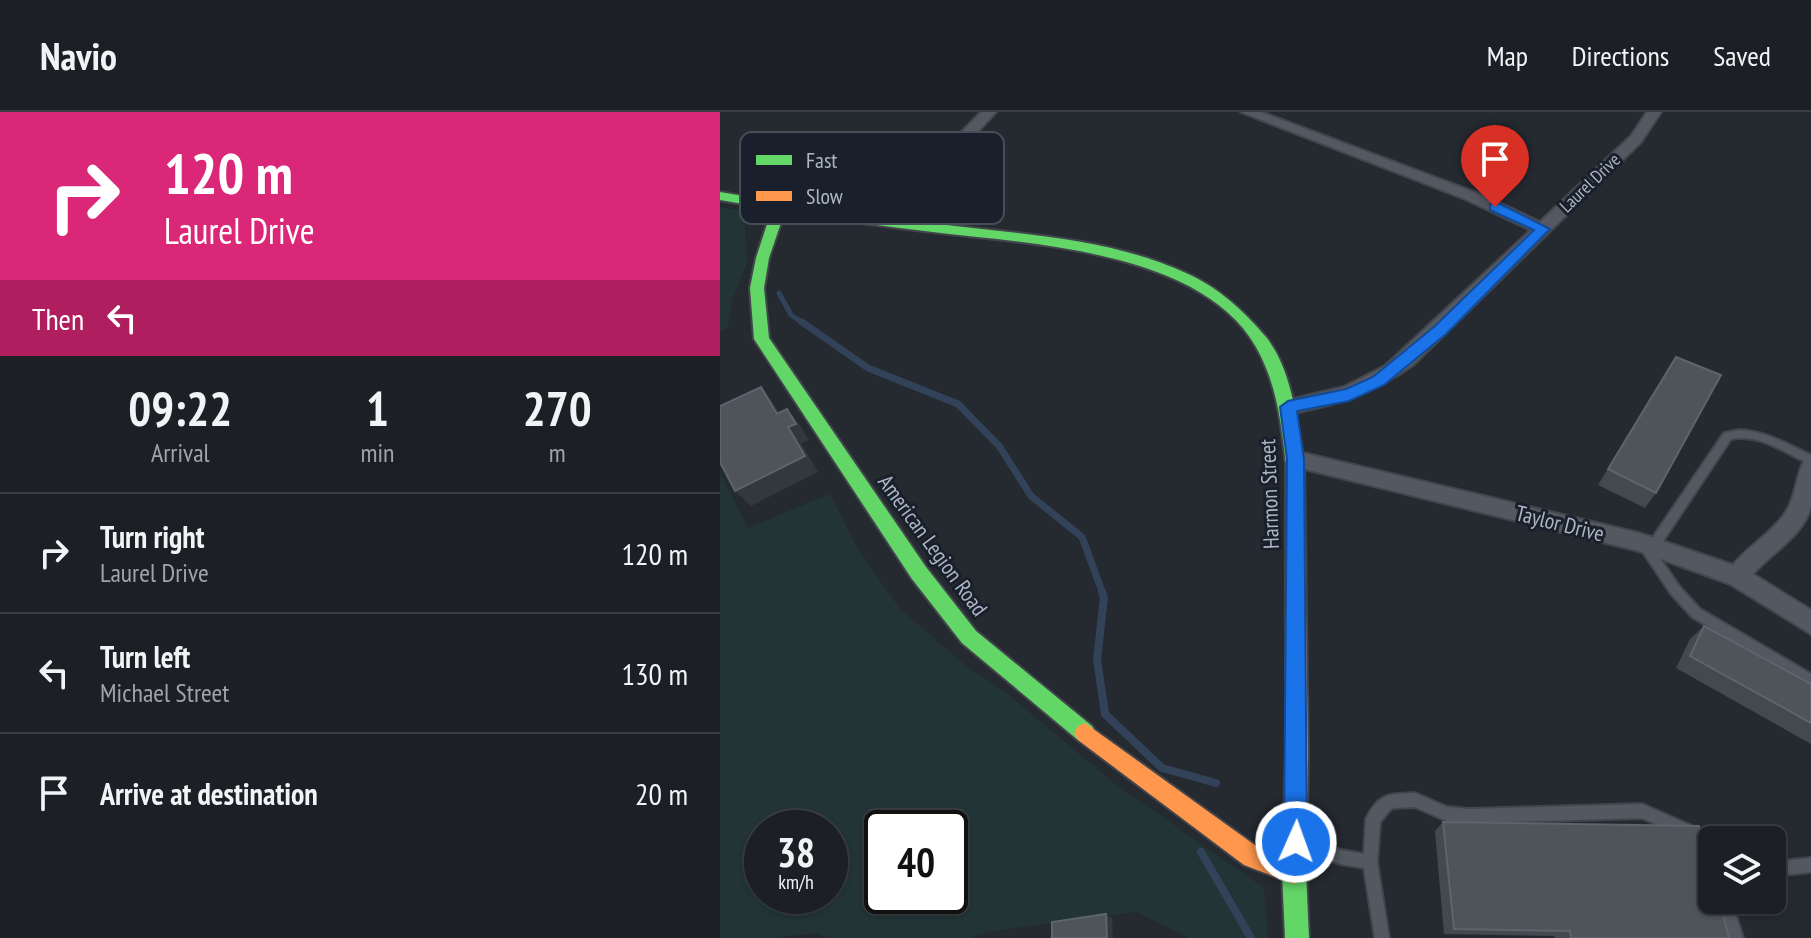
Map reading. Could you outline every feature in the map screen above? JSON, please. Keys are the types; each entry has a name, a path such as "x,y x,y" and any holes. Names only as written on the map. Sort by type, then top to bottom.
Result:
{"street":[{"path":"970,132 989,112"},
{"path":"1248,112 1427,179 1543,229"},
{"name":"Laurel Drive","path":"1288,407 1341,397 1379,381 1440,330 1636,139 1654,112"},
{"name":"Harmon Street","path":"720,196 740,200"},
{"name":"American Legion Road","path":"774,224 752,292 754,316 762,339 919,573 969,637 1117,759 1252,857 1294,872"},
{"name":"Harmon Street","path":"908,224 1094,249 1151,263 1224,300 1257,333 1272,357 1288,407 1295,459 1294,872 1297,938"},
{"name":"Taylor Drive","path":"1295,459 1648,545 1738,577 1811,623"},
{"path":"1738,577 1748,559 1792,521 1800,507 1811,467"}],"lane":[{"path":"1811,460 1754,434 1742,432 1728,436 1648,545 1675,590 1696,613 1811,681"},
{"path":"1382,938 1370,862 1373,819 1389,801 1415,800 1447,814 1469,816 1642,811 1693,834 1698,845"},
{"path":"1296,842 1341,857 1370,862"},
{"path":"1786,868 1811,865"},
{"path":"1728,914 1736,938"}],"shaded area":[{"path":"720,207 740,211 740,224 745,224 747,263 732,300 728,328 720,331"},
{"path":"720,473 748,528 830,494 857,548 900,609 965,665 1005,692 1114,783 1264,888 1268,938 1190,938 1136,912 992,931 969,938 828,938 817,933 773,938 720,938"}],"building":[{"path":"1676,357 1721,375 1656,493 1608,469"},
{"path":"761,387 777,414 787,409 796,424 788,427 805,456 735,491 720,462 720,406"},
{"path":"1704,626 1811,684 1811,723 1690,656"},
{"path":"1443,822 1699,826 1698,914 1723,914 1729,938 1571,938 1570,931 1454,929"},
{"path":"1106,914 1107,938 1052,938 1052,922"}],"waterway":[{"path":"779,293 791,315 803,323"},
{"path":"803,323 868,368 958,404 1000,447 1031,496 1082,537 1103,594"},
{"path":"1102,592 1104,598 1097,659 1105,714 1162,768 1216,783"},
{"path":"1201,852 1251,938"}],"traffic: fast":[{"path":"720,196 740,199"},
{"path":"774,224 762,258 757,288 756,304 762,339 919,573 969,637 1085,733"},
{"path":"910,224 1074,245 1131,258 1183,276 1227,304 1262,343 1285,395 1295,464"},
{"path":"1297,758 1294,872 1297,938"}],"traffic: slow":[{"path":"1295,464 1297,758"},
{"path":"1085,733 1252,857 1294,872"}],"route":[{"path":"1296,842 1295,459 1288,407 1349,395 1379,381 1440,330 1543,229 1495,207"}]}
